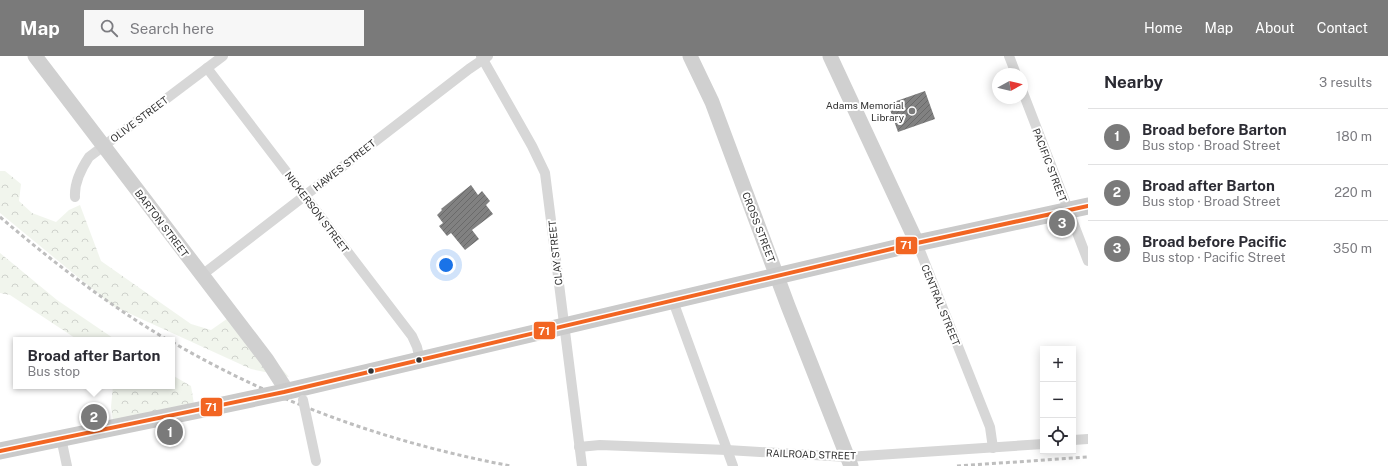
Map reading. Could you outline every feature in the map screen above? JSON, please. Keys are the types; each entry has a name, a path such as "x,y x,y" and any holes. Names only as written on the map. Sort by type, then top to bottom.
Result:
{"main road":[{"name":"BARTON STREET","path":"35,56 279,378 294,393"},
{"name":"CROSS STREET","path":"690,56 714,108 849,461"},
{"name":"CENTRAL STREET","path":"830,56 917,243"},
{"path":"0,451 204,409 294,393 420,360 917,243 1088,206"}],"street":[{"name":"OLIVE STREET","path":"76,197 76,185 89,157 223,56"},
{"path":"1009,56 1014,68"},
{"name":"HAWES STREET","path":"202,275 484,57"},
{"name":"CLAY STREET","path":"484,57 545,173 563,327 582,466"},
{"name":"NICKERSON STREET","path":"207,68 412,336 417,347 420,360"},
{"name":"PACIFIC STREET","path":"1027,104 1088,261"},
{"name":"CENTRAL STREET","path":"917,243 990,427 993,448"},
{"path":"674,301 733,466"},
{"name":"BARTON STREET","path":"294,393 317,464"},
{"path":"61,438 67,466"},
{"path":"1076,440 1088,439"},
{"name":"RAILROAD STREET","path":"580,447 600,445 727,450 849,461 1040,444"}],"green space":[{"path":"0,171 5,171 21,184 19,201 32,213 56,222 69,210 80,205 101,261 191,324 211,330 234,314 289,377 251,369 113,306 0,213"},
{"path":"0,253 57,300 112,337 73,337 10,295 0,293"},
{"path":"175,377 191,386 195,410 114,427 111,407 113,389 175,389"}],"building":[{"name":"Adams Memorial Library","path":"925,91 935,119 898,132 888,104"},
{"path":"471,185 478,195 482,191 490,201 486,205 493,214 472,230 479,239 465,250 451,233 447,236 439,226 443,223 437,215 442,210 441,209"}],"railway":[{"path":"0,217 102,298 163,337"},
{"path":"175,344 253,384 336,419 422,446 511,466"},
{"path":"957,466 1088,457"}],"transit line":[{"name":"71","path":"0,451 284,392 917,243 1088,206"}],"place":[{"name":"Adams Memorial Library","path":"912,111"},
{"name":"Broad before Pacific","path":"1062,223"},
{"name":"Broad after Barton","path":"94,417"},
{"name":"Broad before Barton","path":"170,432"}]}
